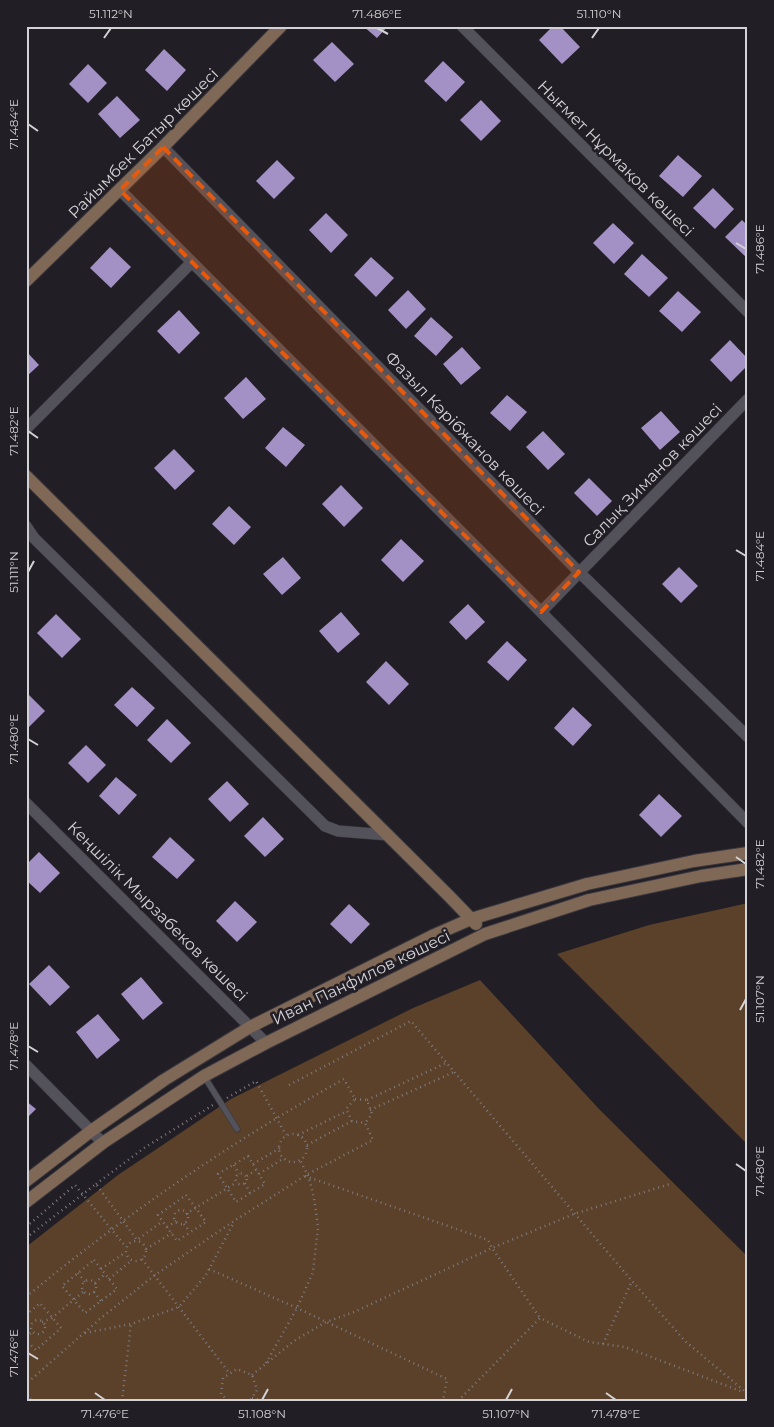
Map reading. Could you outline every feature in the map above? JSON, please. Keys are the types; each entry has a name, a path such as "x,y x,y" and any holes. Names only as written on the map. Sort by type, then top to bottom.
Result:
{"street":[{"name":"Райымбек Батыр көшесі","path":"26,281 163,147 281,26"},
{"name":"Нығмет Нұрмақов көшесі","path":"462,26 748,312"},
{"name":"Фазыл Кәрібжанов көшесі","path":"163,147 579,572 748,737"},
{"path":"120,190 541,612 748,823"},
{"path":"26,429 192,262"},
{"name":"Салық Зиманов көшесі","path":"541,612 748,399"},
{"path":"26,476 388,835 485,934"},
{"path":"26,526 34,538 325,826 338,831 388,835"},
{"name":"Кеңшілік Мырзабеков көшесі","path":"26,803 266,1043"},
{"name":"Иван Панфилов көшесі","path":"26,1181 91,1131 164,1080 250,1027 432,936 471,920 587,884 694,861 748,853"},
{"name":"Иван Панфилов көшесі","path":"26,1202 103,1143 204,1076 485,934 589,900 701,876 748,869"},
{"path":"26,1065 103,1143"}],"lane":[{"path":"204,1076 236,1128"}],"path":[{"path":"289,1085 411,1021 574,1214 685,1341 747,1393"},
{"path":"355,1099 367,1100 446,1063"},
{"path":"370,1110 454,1072"},
{"path":"26,1297 74,1257 122,1221 198,1167 277,1117 344,1079 355,1099"},
{"path":"26,1238 144,1148 256,1081 286,1135"},
{"path":"352,1121 346,1109 355,1099"},
{"path":"365,1122 372,1114 367,1100"},
{"path":"298,1135 347,1111"},
{"path":"307,1145 352,1121 365,1122"},
{"path":"26,1384 84,1333 155,1276 234,1221 307,1176 373,1140 365,1122"},
{"path":"286,1135 298,1135 302,1137 307,1145 306,1153 300,1160 292,1162 284,1158 279,1151 280,1142 286,1135"},
{"path":"252,1164 280,1148"},
{"path":"248,1156 265,1184 236,1202 218,1174 234,1165 248,1156"},
{"path":"259,1174 284,1158"},
{"path":"265,1364 297,1308 313,1272 318,1227 314,1198 300,1160"},
{"path":"234,1165 239,1174"},
{"path":"250,1193 245,1183 247,1176 256,1170"},
{"path":"239,1174 242,1173 247,1176"},
{"path":"186,1214 236,1182 235,1179 239,1174"},
{"path":"307,1176 488,1240 540,1318 589,1342 625,1347 747,1393"},
{"path":"236,1182 243,1185 245,1183"},
{"path":"96,1184 137,1240 144,1244 146,1252 142,1259 134,1262 127,1257 126,1247 129,1242 137,1240 163,1221"},
{"path":"252,1375 294,1341 326,1322 354,1312 492,1248 574,1214 670,1184"},
{"path":"26,1227 75,1185 126,1247"},
{"path":"186,1195 206,1222 177,1241 158,1215 173,1204 186,1195"},
{"path":"173,1204 178,1211"},
{"path":"178,1211 182,1210 186,1214 187,1220 184,1224"},
{"path":"176,1221 175,1214 178,1211"},
{"path":"176,1221 184,1224 190,1232"},
{"path":"168,1227 176,1221"},
{"path":"84,1333 131,1324 179,1307 209,1269 234,1221"},
{"path":"146,1249 172,1233"},
{"path":"101,1269 126,1252"},
{"path":"142,1259 230,1374"},
{"path":"94,1260 117,1289 85,1313 62,1286 78,1273 94,1260"},
{"path":"110,1279 132,1260"},
{"path":"209,1269 297,1308 447,1380 443,1401"},
{"path":"78,1273 85,1282"},
{"path":"95,1283 105,1274"},
{"path":"33,1331 32,1323 52,1318 83,1292 82,1288 85,1282 90,1280 95,1283"},
{"path":"603,1344 632,1281"},
{"path":"83,1292 88,1295 94,1292 95,1283"},
{"path":"94,1292 101,1301"},
{"path":"26,1315 40,1303 61,1328 36,1350 26,1338 33,1331"},
{"path":"458,1401 540,1318"},
{"path":"33,1331 36,1333 42,1331 44,1328 42,1322"},
{"path":"122,1401 131,1324"},
{"path":"26,1346 30,1343"},
{"path":"226,1400 222,1394 223,1378 237,1370 252,1375"},
{"path":"252,1375 257,1390 251,1399 264,1401"},
{"path":"26,1396 33,1401"}],"highlighted area":[{"path":"163,147 579,572 541,612 120,190"}],"shaded area":[{"path":"748,903 748,1145 557,954 649,925"},
{"path":"480,980 599,1109 748,1257 748,1401 26,1401 26,1247 118,1175 231,1099 413,1008"}],"building":[{"path":"363,26 388,26 377,38"},
{"path":"553,26 560,26 580,47 562,64 539,40"},
{"path":"332,42 354,64 335,82 313,60"},
{"path":"164,49 186,70 167,91 145,70"},
{"path":"443,61 465,82 446,102 424,81"},
{"path":"88,64 107,83 88,103 69,84"},
{"path":"117,96 140,120 120,138 98,114"},
{"path":"481,100 501,121 481,141 460,120"},
{"path":"678,155 702,176 683,197 659,176"},
{"path":"277,160 295,178 274,199 256,181"},
{"path":"713,188 734,209 715,229 693,208"},
{"path":"326,213 348,235 331,253 309,230"},
{"path":"742,220 748,226 748,259 725,237"},
{"path":"613,223 634,243 614,264 593,243"},
{"path":"110,247 131,267 111,288 90,268"},
{"path":"642,254 668,278 649,297 624,274"},
{"path":"371,257 394,278 376,297 354,275"},
{"path":"408,290 426,309 406,329 388,310"},
{"path":"678,291 701,312 682,332 659,311"},
{"path":"179,310 200,333 179,354 157,331"},
{"path":"431,317 453,337 436,356 414,336"},
{"path":"730,340 748,359 748,365 731,382 710,360"},
{"path":"462,347 481,368 461,385 443,364"},
{"path":"26,351 39,365 26,377"},
{"path":"246,377 266,399 243,419 224,398"},
{"path":"507,395 527,412 510,431 490,413"},
{"path":"661,411 680,432 660,450 641,428"},
{"path":"283,427 305,445 286,467 265,448"},
{"path":"543,431 565,454 548,470 526,447"},
{"path":"174,449 195,471 175,490 154,468"},
{"path":"589,478 612,501 597,516 574,493"},
{"path":"341,485 363,508 344,527 322,504"},
{"path":"229,506 251,527 234,545 212,524"},
{"path":"401,539 424,561 403,582 381,560"},
{"path":"283,557 301,578 282,595 263,574"},
{"path":"679,567 698,586 681,603 662,584"},
{"path":"468,604 485,622 466,640 449,622"},
{"path":"341,612 360,634 338,653 319,631"},
{"path":"56,614 81,639 62,658 37,633"},
{"path":"507,641 527,660 508,681 487,662"},
{"path":"386,661 409,684 389,705 366,682"},
{"path":"132,687 155,708 137,727 114,705"},
{"path":"26,692 45,711 26,730"},
{"path":"573,707 592,725 573,746 554,728"},
{"path":"167,719 191,743 171,763 147,740"},
{"path":"86,745 106,765 88,783 68,763"},
{"path":"116,777 137,795 119,815 99,796"},
{"path":"227,781 249,804 230,822 208,799"},
{"path":"659,794 682,816 661,837 639,815"},
{"path":"263,817 284,839 265,857 244,836"},
{"path":"170,837 195,860 177,879 152,857"},
{"path":"39,852 60,873 40,893 26,880 26,865"},
{"path":"235,901 257,922 237,942 216,921"},
{"path":"349,904 370,924 351,944 330,924"},
{"path":"49,965 70,987 50,1006 29,984"},
{"path":"141,977 163,1003 143,1020 121,994"},
{"path":"98,1014 120,1040 97,1059 76,1032"},
{"path":"26,1101 36,1109 26,1119"}]}
